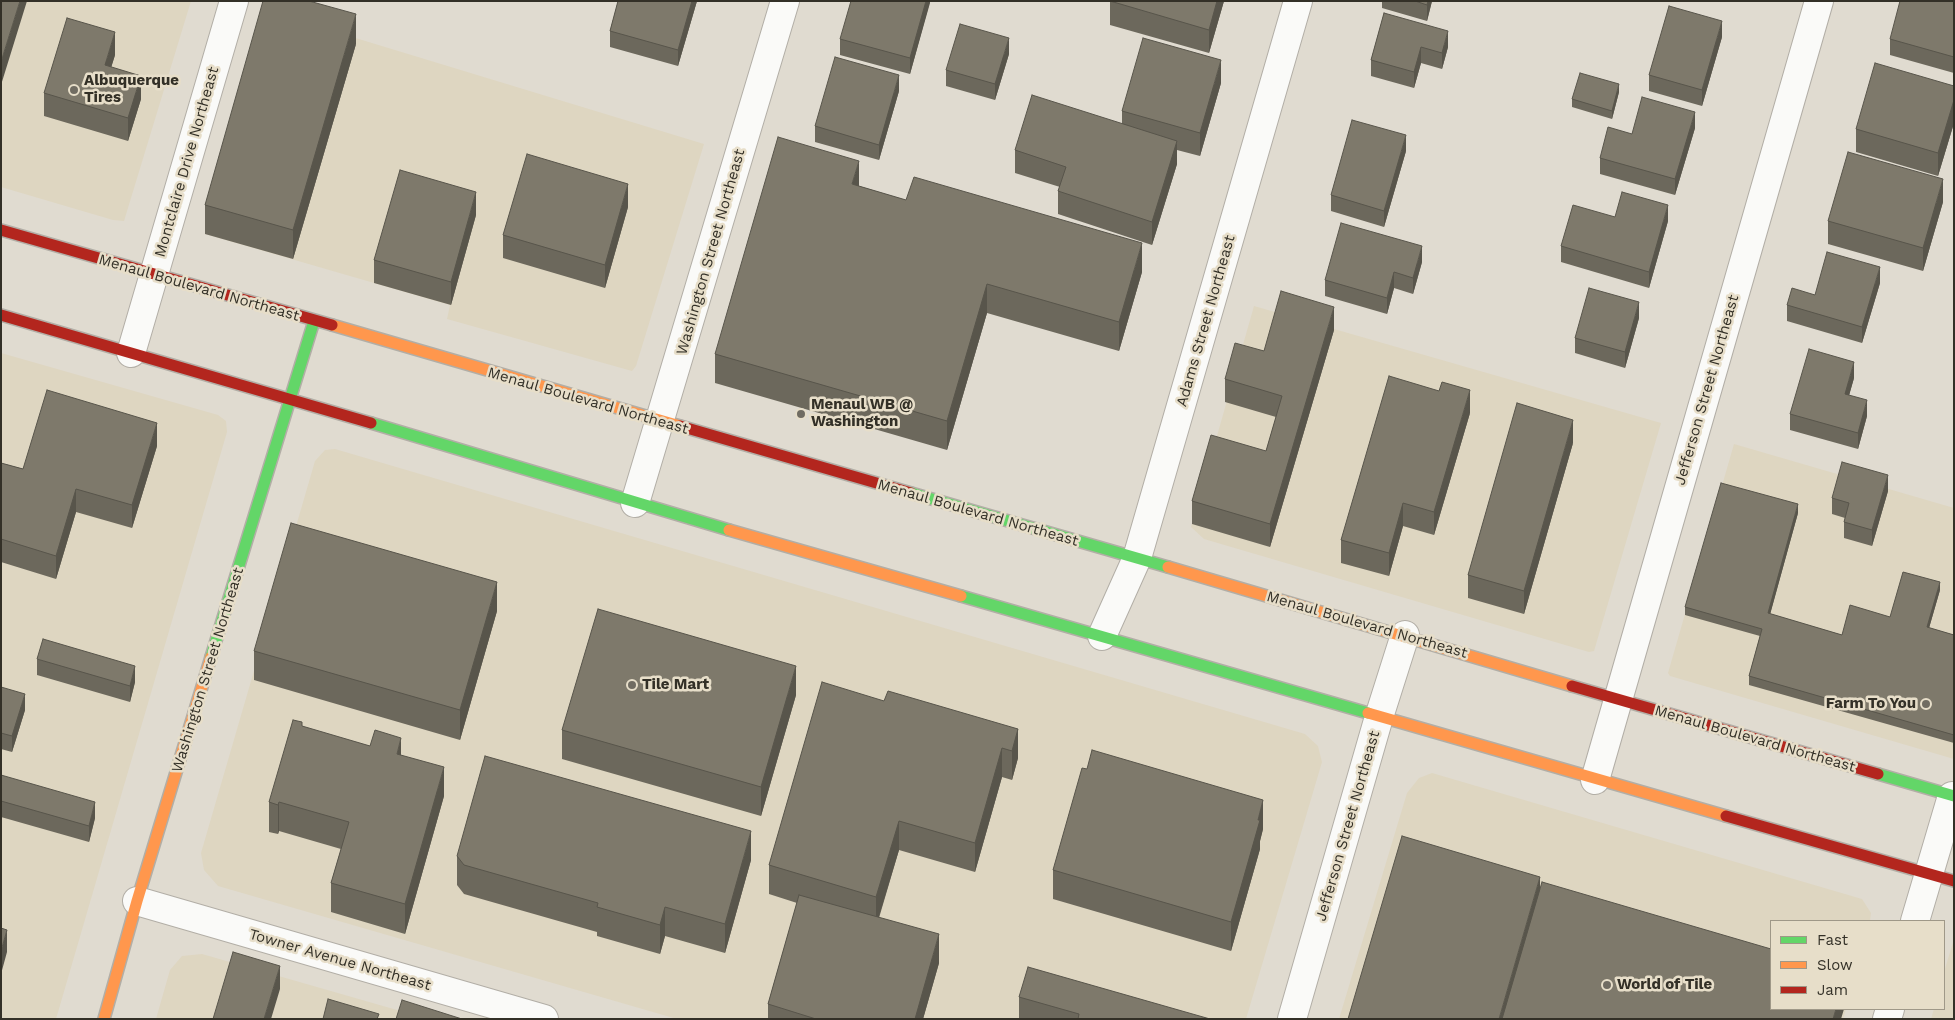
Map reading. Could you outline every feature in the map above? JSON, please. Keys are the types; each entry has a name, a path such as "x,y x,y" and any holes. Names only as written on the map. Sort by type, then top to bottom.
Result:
{"main road":[{"name":"Menaul Boulevard Northeast","path":"1,230 314,322 1405,635 1619,700 1953,796"},
{"path":"1,315 290,398 635,502 1595,780 1941,877"},
{"name":"Washington Street Northeast","path":"104,1019 137,901 314,322"}],"street":[{"name":"Montclaire Drive Northeast","path":"131,352 234,1"},
{"name":"Washington Street Northeast","path":"635,502 661,421 784,1"},
{"name":"Adams Street Northeast","path":"1102,636 1137,558 1298,1"},
{"name":"Jefferson Street Northeast","path":"1595,780 1820,1"},
{"name":"Jefferson Street Northeast","path":"1292,1019 1379,717 1405,635"},
{"path":"1916,920 1941,877 1953,796"},
{"name":"Towner Avenue Northeast","path":"137,901 544,1019"}],"shaded area":[{"path":"1,1 191,1 124,221 113,220 1,187"},
{"path":"270,12 704,144 636,366 632,371 447,319 450,305 205,234"},
{"path":"1254,306 1661,423 1594,651 1589,652 1204,539 1191,527"},
{"path":"1,353 218,415 226,421 227,432 56,1019 1,1019"},
{"path":"1734,444 1954,508 1954,759 1670,676 1668,673"},
{"path":"335,449 1305,734 1318,746 1322,762 1246,1019 677,1019 218,886 204,870 201,853 315,461 325,450"},
{"path":"1432,773 1862,899 1871,913 1870,920 1770,920 1770,1010 1846,1010 1843,1019 1339,1019 1407,793 1419,778"},
{"path":"1954,939 1954,1019 1931,1019 1934,1010 1945,1010 1945,969"},
{"path":"202,954 426,1019 156,1019 170,970 182,956"}],"building":[{"path":"1,1 20,1 1,62"},
{"path":"263,1 309,1 356,14 293,230 205,205"},
{"path":"618,1 692,1 678,50 610,31"},
{"path":"851,1 926,1 910,58 840,39"},
{"path":"1110,1 1217,1 1209,30"},
{"path":"1415,1 1428,1 1427,5"},
{"path":"1900,1 1954,1 1954,57 1890,39"},
{"path":"1669,6 1722,21 1702,90 1649,75"},
{"path":"1384,13 1448,31 1442,53 1421,47 1414,72 1371,60"},
{"path":"67,18 115,32 105,65 141,76 128,118 44,93"},
{"path":"960,24 1009,38 995,84 946,70"},
{"path":"1143,38 1221,60 1200,133 1122,111"},
{"path":"835,57 899,75 879,145 815,126"},
{"path":"1875,63 1954,86 1954,100 1938,153 1856,129"},
{"path":"1580,73 1619,84 1612,111 1572,99"},
{"path":"1032,95 1177,141 1152,222 1058,191 1066,167 1015,150"},
{"path":"1642,97 1695,112 1675,179 1600,158 1608,127 1632,134"},
{"path":"1352,120 1406,135 1384,211 1331,195"},
{"path":"778,137 859,161 852,184 906,200 914,177 1142,243 1119,322 987,284 947,421 715,354"},
{"path":"1848,152 1943,179 1923,248 1828,221"},
{"path":"527,154 628,184 605,265 503,235"},
{"path":"400,170 476,192 451,282 374,260"},
{"path":"1622,192 1668,205 1649,272 1561,246 1573,205 1615,217"},
{"path":"1341,223 1422,246 1413,278 1394,272 1387,298 1325,280"},
{"path":"1827,252 1880,267 1862,327 1787,305 1792,288 1815,295"},
{"path":"1589,288 1639,302 1625,352 1575,338"},
{"path":"1281,291 1334,307 1270,524 1192,501 1211,435 1266,451 1282,396 1225,379 1235,343 1264,351"},
{"path":"1809,349 1854,362 1845,394 1867,400 1858,433 1790,414"},
{"path":"1389,376 1439,391 1442,382 1470,390 1434,512 1403,503 1389,553 1341,540"},
{"path":"47,390 157,423 132,505 76,489 56,556 1,539 1,463 23,469"},
{"path":"1517,403 1573,420 1524,591 1468,575"},
{"path":"1842,462 1888,475 1872,530 1844,522 1849,503 1832,498"},
{"path":"1721,483 1798,504 1768,613 1842,635 1850,605 1890,617 1903,572 1940,582 1927,627 1954,635 1954,735 1749,676 1762,629 1685,607"},
{"path":"291,523 497,582 460,710 254,651"},
{"path":"598,609 796,666 761,787 562,730"},
{"path":"43,639 135,666 130,686 37,659"},
{"path":"822,682 884,701 888,691 1018,729 1012,751 1002,748 975,843 899,821 876,897 769,865"},
{"path":"1,687 25,694 12,736 1,733"},
{"path":"293,720 302,722 302,726 370,746 375,730 401,738 397,754 444,767 405,904 331,883 349,822 279,802 278,805 269,802"},
{"path":"1092,750 1263,800 1258,820 1260,820 1231,922 1053,870 1082,768 1087,769"},
{"path":"485,756 751,831 725,924 665,907 660,925 597,907 598,903 464,865 457,856"},
{"path":"1,775 95,802 89,826 1,801"},
{"path":"1402,836 1540,877 1499,1019 1348,1019"},
{"path":"1542,882 1770,949 1770,1010 1836,1010 1833,1019 1502,1019"},
{"path":"799,895 939,934 915,1019 816,1019 768,1004"},
{"path":"1,928 7,930 1,951"},
{"path":"233,952 280,966 264,1019 213,1019"},
{"path":"1028,967 1210,1019 1078,1019 1079,1014 1019,997"},
{"path":"328,999 379,1014 377,1019 323,1019"},
{"path":"402,1000 462,1019 396,1019"}],"traffic: fast":[{"path":"211,657 314,321"},
{"path":"371,423 729,530"},
{"path":"911,493 1168,567"},
{"path":"961,596 1368,713"},
{"path":"1878,774 1954,796"}],"traffic: slow":[{"path":"332,325 680,426"},
{"path":"729,530 961,596"},
{"path":"1168,567 1572,686"},
{"path":"104,1019 137,901 211,657"},
{"path":"1368,713 1726,816"}],"traffic: jam":[{"path":"1,230 332,325"},
{"path":"1,315 371,423"},
{"path":"680,426 911,493"},
{"path":"1572,686 1878,774"},
{"path":"1726,816 1954,881"}],"place":[{"name":"Albuquerque Tires","path":"74,90"},
{"name":"Menaul WB @ Washington","path":"801,414"},
{"name":"Tile Mart","path":"632,685"},
{"name":"Farm To You","path":"1926,704"},
{"name":"World of Tile","path":"1607,985"}]}
